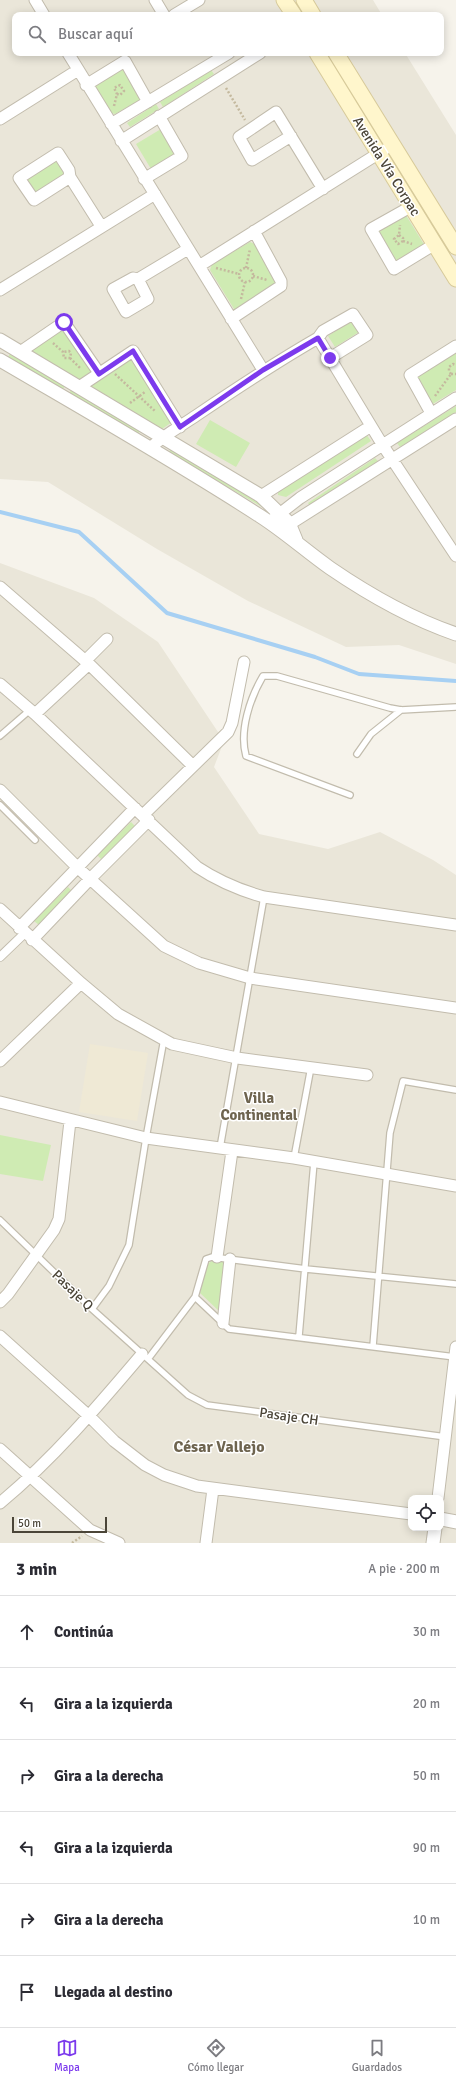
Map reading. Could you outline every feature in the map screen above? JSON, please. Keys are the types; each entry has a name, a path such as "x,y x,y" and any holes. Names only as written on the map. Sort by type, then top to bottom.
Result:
{"main road":[{"path":"284,0 291,12"},
{"name":"Avenida Vía Corpac","path":"319,56 456,279"},
{"name":"Avenida Vía Corpac","path":"338,56 456,247"}],"street":[{"path":"35,0 42,12"},
{"path":"155,0 162,12"},
{"path":"179,12 199,0"},
{"path":"299,12 308,7"},
{"path":"70,56 86,85 263,370"},
{"path":"111,124 223,56"},
{"path":"121,141 255,56"},
{"path":"86,85 125,61 148,102"},
{"path":"0,119 78,70"},
{"path":"291,136 252,160 239,137 276,112 291,136 323,189"},
{"path":"144,179 182,156 159,116"},
{"path":"199,266 394,145"},
{"path":"70,177 34,200 20,178 58,153 69,170 70,177 101,226"},
{"path":"0,290 101,226 155,194"},
{"path":"412,206 371,229 394,269 435,244"},
{"path":"231,319 282,286 281,281 254,231"},
{"path":"138,279 188,249"},
{"path":"150,448 163,437 263,370 318,338 323,331 353,314 366,335 330,358"},
{"path":"20,352 64,322 99,374"},
{"path":"318,338 382,444 456,556"},
{"path":"0,340 261,496 279,513 280,526"},
{"path":"431,408 410,375 456,346"},
{"path":"79,387 133,351 180,427"},
{"path":"0,360 280,526 330,568 376,596 456,634"},
{"path":"279,513 382,444 431,408 456,398"},
{"path":"280,526 310,513 456,419"},
{"path":"261,496 371,426"},
{"path":"0,587 87,662 193,766"},
{"path":"32,712 87,662 107,639"},
{"path":"26,934 77,867 142,814 228,732 232,723 244,662"},
{"path":"0,684 142,814 197,867 212,877 242,891 264,896 456,925"},
{"path":"0,790 77,867 164,946 199,963 250,978 456,1008"},
{"path":"0,957 90,879 142,814"},
{"path":"0,909 81,983 118,1014 172,1044 197,1051 237,1058 367,1075"},
{"path":"0,1061 81,983"},
{"path":"0,1102 70,1121 146,1138 232,1151 294,1158 456,1186"},
{"path":"0,1302 54,1230 58,1219 70,1121"},
{"path":"217,1257 232,1151"},
{"path":"223,1323 230,1259"},
{"path":"0,1336 89,1416 114,1441 154,1470 178,1482 213,1489 408,1514"},
{"path":"438,1495 449,1431 456,1352"},
{"path":"0,1503 31,1478 145,1357"},
{"path":"0,1449 90,1530 119,1543"},
{"path":"206,1543 213,1489"},
{"path":"444,1520 456,1522"},
{"path":"433,1543 435,1531"}],"lane":[{"path":"350,795 246,756 243,746 247,715 256,688 263,676 277,676 401,710 456,708"},
{"path":"357,754 371,734 401,710"},
{"path":"0,736 32,712"},
{"path":"0,805 35,840"},
{"path":"220,1149 264,896"},
{"path":"92,1309 109,1286 123,1261 129,1245 164,1039"},
{"path":"294,1158 311,1067"},
{"path":"373,1346 390,1133 403,1081 456,1090"},
{"path":"298,1336 306,1269 314,1162"},
{"name":"Pasaje Q","path":"0,1220 92,1309 145,1357"},
{"path":"145,1357 195,1297 206,1259 217,1257 306,1269 456,1284"},
{"path":"195,1297 229,1329 373,1346 456,1352"},
{"name":"Pasaje CH","path":"145,1357 188,1395 207,1405 449,1431"}],"path":[{"path":"222,83 251,129"},
{"path":"117,94 113,111 119,108"},
{"path":"239,274 246,268 251,244"},
{"path":"213,267 239,274"},
{"path":"246,268 250,269 253,276"},
{"path":"239,274 239,278 245,282"},
{"path":"245,282 249,282 253,276"},
{"path":"253,276 274,282"},
{"path":"240,306 245,282"},
{"path":"48,338 63,352 64,358 70,358 86,374"},
{"path":"63,352 69,351 71,353 70,358"},
{"path":"451,374 449,367 453,364 456,365"},
{"path":"111,371 162,418"},
{"path":"431,408 451,374"},
{"path":"451,374 456,374"},
{"path":"126,405 151,389"}],"shaded area":[{"path":"0,0 373,0 380,12 12,12 12,56 407,56 456,135 456,664 399,645 346,647 248,601 157,549 48,482 0,479"},
{"path":"0,563 94,598 158,642 224,741 214,767 259,834 328,849 380,832 433,860 456,875 456,1543 0,1543"},
{"path":"90,1044 148,1053 137,1121 79,1112"}],"green space":[{"path":"122,66 140,95 140,100 115,114 111,113 95,87 95,83"},
{"path":"211,70 214,74 163,107 160,102"},
{"path":"156,104 159,109 130,127 127,123"},
{"path":"161,129 176,153 151,169 136,144"},
{"path":"54,157 66,172 64,177 36,195 24,180"},
{"path":"404,212 425,246 395,264 374,231"},
{"path":"250,242 257,245 276,282 275,286 239,309 234,309 210,270 212,264"},
{"path":"352,320 359,332 335,347 328,336"},
{"path":"61,327 91,366 91,372 81,380 33,354 33,346"},
{"path":"456,348 456,390 431,405 412,375"},
{"path":"11,352 66,385 63,389 8,357"},
{"path":"130,358 133,358 172,422 162,429 91,386 92,382"},
{"path":"72,389 141,431 137,434 69,393"},
{"path":"456,406 456,412 400,447 397,443"},
{"path":"210,420 250,443 236,467 196,444"},
{"path":"366,434 371,441 286,497 278,495 278,489"},
{"path":"171,448 264,503 262,507 169,452"},
{"path":"375,458 378,461 310,506 308,503"},
{"path":"131,822 135,826 101,859 97,855"},
{"path":"68,887 72,891 39,925 34,921"},
{"path":"0,1135 51,1145 43,1181 0,1174"},
{"path":"212,1261 226,1262 220,1312 200,1293 207,1264"}],"waterway":[{"path":"0,512 79,532 167,613 315,657 359,674 456,681"}],"district":[{"name":"Villa Continental","path":"259,1106"},
{"name":"César Vallejo","path":"219,1446"}],"route":[{"path":"64,322 99,374 133,351 180,427 263,370 318,338 330,358"}]}
